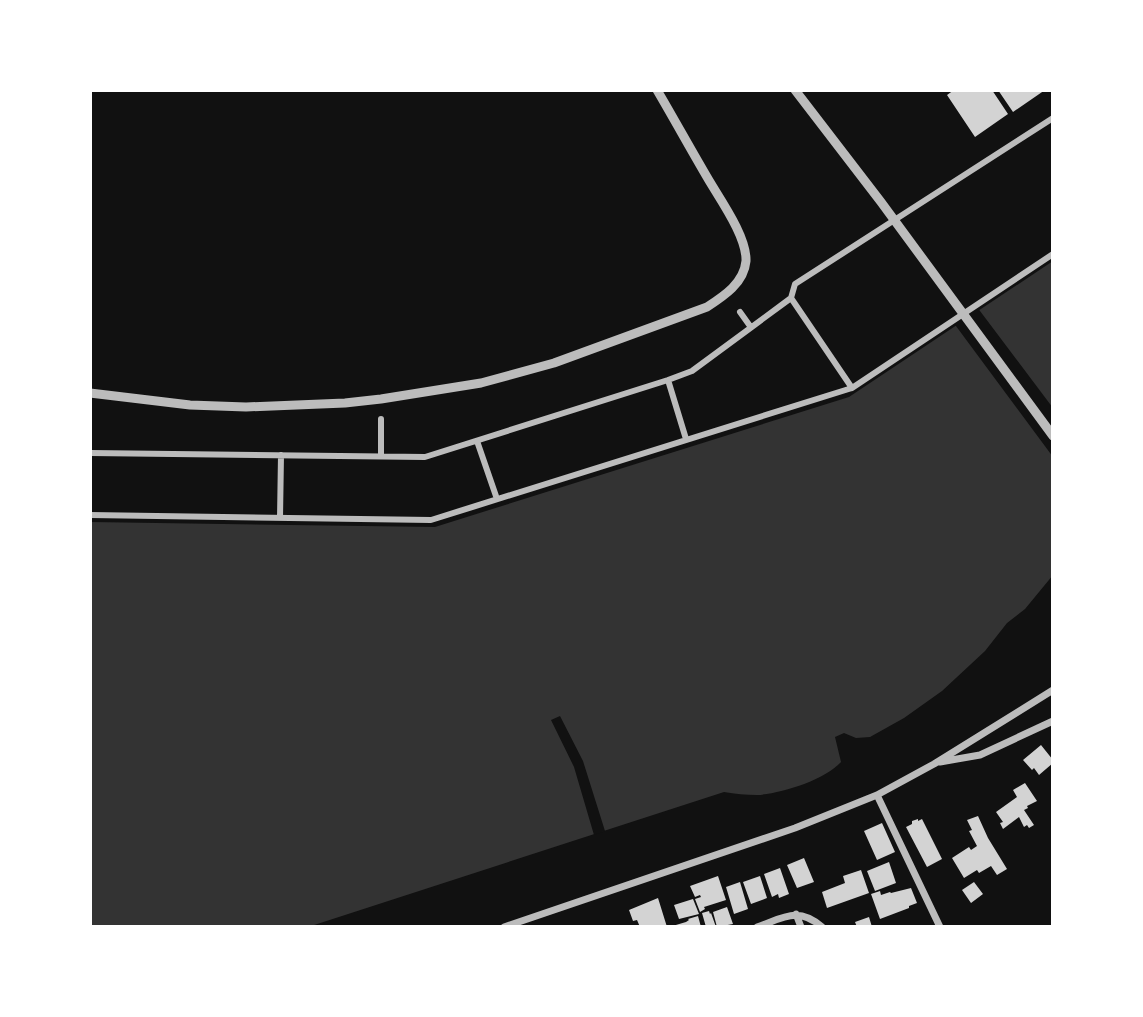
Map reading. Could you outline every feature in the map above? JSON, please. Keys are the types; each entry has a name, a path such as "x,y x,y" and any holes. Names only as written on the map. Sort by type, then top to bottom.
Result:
{"street":[{"path":"90,393 190,405 246,407 381,399 481,383 554,363 707,307 727,294 737,282 746,263 745,252 735,227 657,90"},
{"path":"795,90 1053,436"},
{"path":"90,453 425,457 668,380 692,371 791,298 795,284 1053,118"},
{"path":"90,515 431,520 852,388 1053,254"},
{"path":"791,298 852,388"},
{"path":"740,312 750,326"},
{"path":"668,380 686,439"},
{"path":"381,419 381,456"},
{"path":"477,441 497,499"},
{"path":"280,518 281,455"},
{"path":"504,927 795,828 877,795 934,764 1053,690"},
{"path":"934,764 980,755 1053,721"},
{"path":"877,795 940,927"},
{"path":"796,914 801,927"},
{"path":"757,927 796,914 822,927"}],"shaded area":[{"path":"1053,261 1053,575 985,651 942,691 870,737 856,738 844,733 835,737 841,762 834,769 802,785 778,792 757,795 724,792 308,927 90,927 90,522 435,527 849,397"}],"pier":[{"path":"977,307 1053,408 1053,457 953,322"},
{"path":"560,716 583,761 605,831 594,835 574,767 551,720"}],"building":[{"path":"954,90 992,90 1008,114 975,137 947,95"},
{"path":"998,90 1045,90 1013,112"},
{"path":"1041,745 1053,763 1039,775 1023,760"},
{"path":"1025,783 1037,801 1024,810 1034,825 1024,827 1019,817 1003,829 1000,823 1003,822 996,812 1017,797 1013,790"},
{"path":"978,816 1007,869 997,875 991,866 964,878 952,858 969,847 971,850 977,846 967,820"},
{"path":"922,819 942,859 927,867 906,827"},
{"path":"882,823 895,852 877,860 864,831"},
{"path":"804,858 814,882 797,888 787,865"},
{"path":"889,862 896,883 875,891 867,871"},
{"path":"780,868 789,894 772,897 764,874"},
{"path":"861,870 869,893 827,908 822,892 845,883 843,876"},
{"path":"718,876 726,900 704,907 700,912 695,899 701,897 695,897 690,886"},
{"path":"760,876 767,898 751,904 743,882"},
{"path":"740,882 748,909 734,914 726,887"},
{"path":"974,882 983,894 971,903 962,890"},
{"path":"911,888 917,903 880,919 871,894 880,891 881,895"},
{"path":"658,898 667,927 640,927 637,920 633,921 629,910"},
{"path":"693,899 699,914 679,919 674,905"},
{"path":"727,907 733,924 717,927 713,912"},
{"path":"709,911 716,927 706,927 702,913"},
{"path":"698,916 701,927 669,927 686,922"},
{"path":"869,917 872,927 857,927 855,922"}]}
